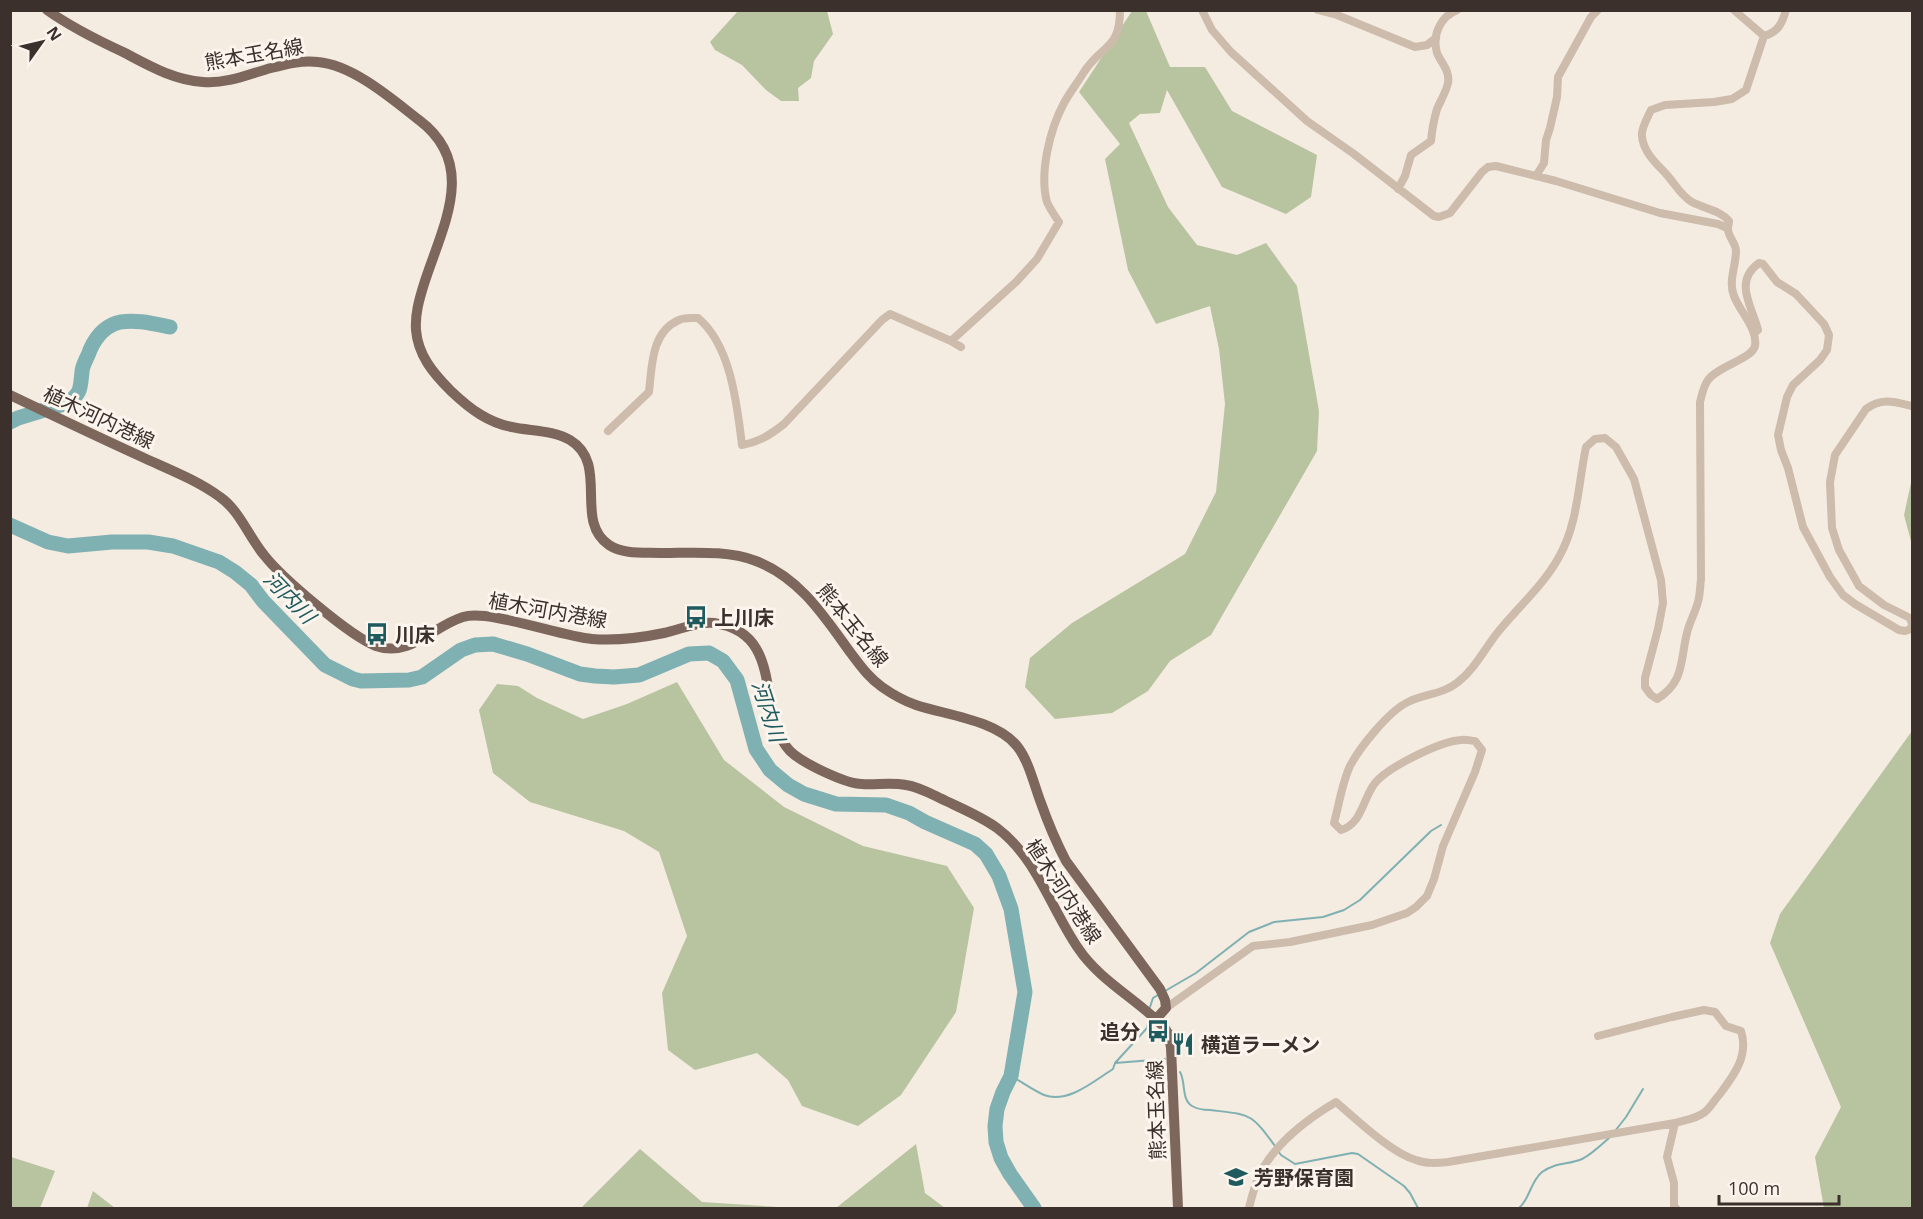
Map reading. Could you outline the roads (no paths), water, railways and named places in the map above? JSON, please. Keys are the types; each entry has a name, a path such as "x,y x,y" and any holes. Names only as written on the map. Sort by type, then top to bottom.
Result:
{"main road":[{"name":"熊本玉名線","path":"47,10 69,25 166,74 192,81 208,83 226,81 297,62 320,62 337,66 376,88 424,123 440,140 449,157 452,171 453,196 417,308 418,341 423,358 435,375 473,411 484,418 511,428 562,437 580,448 590,467 594,526 601,539 615,549 631,552 736,555 775,569 808,596 866,674 879,685 902,700 992,727 1007,737 1017,746 1024,759 1054,838 1066,861 1160,990 1166,1008"},
{"name":"植木河内港線","path":"10,395 186,477 224,498 262,553 276,569 329,614 372,644 386,649 406,647 452,622 472,615 593,639 640,638 708,622 736,631 754,646 762,658 776,724 788,750 816,768 854,783 904,784 924,790 979,816 998,829 1028,860 1079,950 1094,968 1156,1019"},
{"path":"1156,1019 1166,1008"},
{"name":"熊本玉名線","path":"1156,1019 1169,1035 1172,1048 1178,1209"}],"street":[{"path":"951,341 1016,282 1037,259 1059,222 1047,202 1044,184 1044,171 1051,138 1067,98 1092,62 1115,39 1120,26 1120,10"},
{"path":"1166,1008 1253,945 1290,942 1372,925 1407,913 1426,896 1434,879 1443,846 1482,750 1475,741 1462,740 1446,743 1402,763 1373,785 1357,820 1346,829 1341,830 1334,823 1349,768 1357,754 1389,715 1405,703 1444,691 1459,682 1500,630 1531,597 1559,557 1572,526 1586,447 1595,439 1605,438 1616,447 1635,479 1661,580 1663,603 1645,678 1645,687 1657,699 1667,693 1676,681 1681,668 1686,634 1698,602 1701,579 1700,402 1703,389 1708,379 1720,368 1753,351 1755,344 1754,333 1731,287 1736,249 1727,228 1718,224 1660,213 1496,166 1488,167 1482,172 1450,213 1439,217 1434,216 1307,121 1231,52 1212,30 1202,10"},
{"path":"1318,10 1337,15 1415,47 1427,45 1436,38"},
{"path":"1536,176 1544,163 1546,140 1557,97 1558,77 1591,17 1598,10"},
{"path":"1734,10 1764,36"},
{"path":"1764,36 1779,28 1786,10"},
{"path":"1398,189 1406,176 1411,155 1431,141 1434,119 1448,86 1448,72 1437,53 1436,38 1441,22 1452,11"},
{"path":"1727,228 1730,221 1723,214 1703,208 1689,200 1673,184 1666,173 1658,167 1646,148 1641,134 1651,110 1665,105 1732,99 1746,90 1764,36"},
{"path":"1754,333 1758,330 1746,296 1745,281 1759,263 1763,264 1777,282 1796,294 1824,324 1829,335 1827,350 1820,360 1793,385 1784,406 1778,435 1803,527 1830,577 1844,595 1864,610 1905,632 1911,629 1910,618 1884,605 1859,586 1852,576 1839,550 1832,528 1830,482 1835,455 1866,409 1882,400 1912,406"},
{"path":"608,431 649,392 658,337 680,319 698,318 704,323 723,353 736,402 742,445 769,436 784,424 890,314 961,347"},
{"path":"1249,1209 1261,1170 1272,1156 1318,1113 1336,1102 1386,1144 1414,1160 1434,1164 1695,1118 1706,1111 1731,1079 1744,1052 1741,1031 1726,1026 1715,1012 1704,1011 1672,1017 1598,1036"},
{"path":"1675,1123 1667,1157 1674,1182 1676,1209"}],"waterway":[{"path":"10,422 67,403 75,396 79,390 83,367 90,350 105,329 114,324 134,321 170,327"},
{"name":"河内川","path":"10,525 48,542 68,546 148,542 173,546 219,562 251,585 263,601 325,665 361,681 409,680 422,677 461,650 475,645 493,644 580,674 595,676 639,675 689,654 709,653 723,661 737,680 756,749 770,770 788,785 804,794 836,804 886,805 909,813 975,844 986,854 999,876 1011,909 1025,992 1011,1076 997,1109 996,1142 1001,1158 1010,1174 1034,1208"},
{"path":"1165,991 1196,973 1249,932 1274,922 1323,917 1344,910 1360,900 1431,831 1441,825"},
{"path":"1150,1007 1153,998 1158,995"},
{"path":"1011,1076 1044,1095 1053,1097 1071,1094 1113,1069 1115,1063 1147,1028 1149,1019"},
{"path":"1115,1063 1165,1059"},
{"path":"1180,1072 1186,1099 1192,1106 1248,1117 1260,1127 1275,1146"},
{"path":"1615,1131 1643,1089"},
{"path":"1519,1208 1542,1172 1582,1159 1609,1138"},
{"path":"1278,1151 1295,1164 1352,1153 1358,1154 1404,1186 1418,1208"}],"place":[{"name":"上川床","path":"696,617"},
{"name":"川床","path":"377,634"},
{"name":"追分","path":"1158,1031"},
{"name":"横道ラーメン","path":"1183,1044"},
{"name":"芳野保育園","path":"1236,1177"}]}
